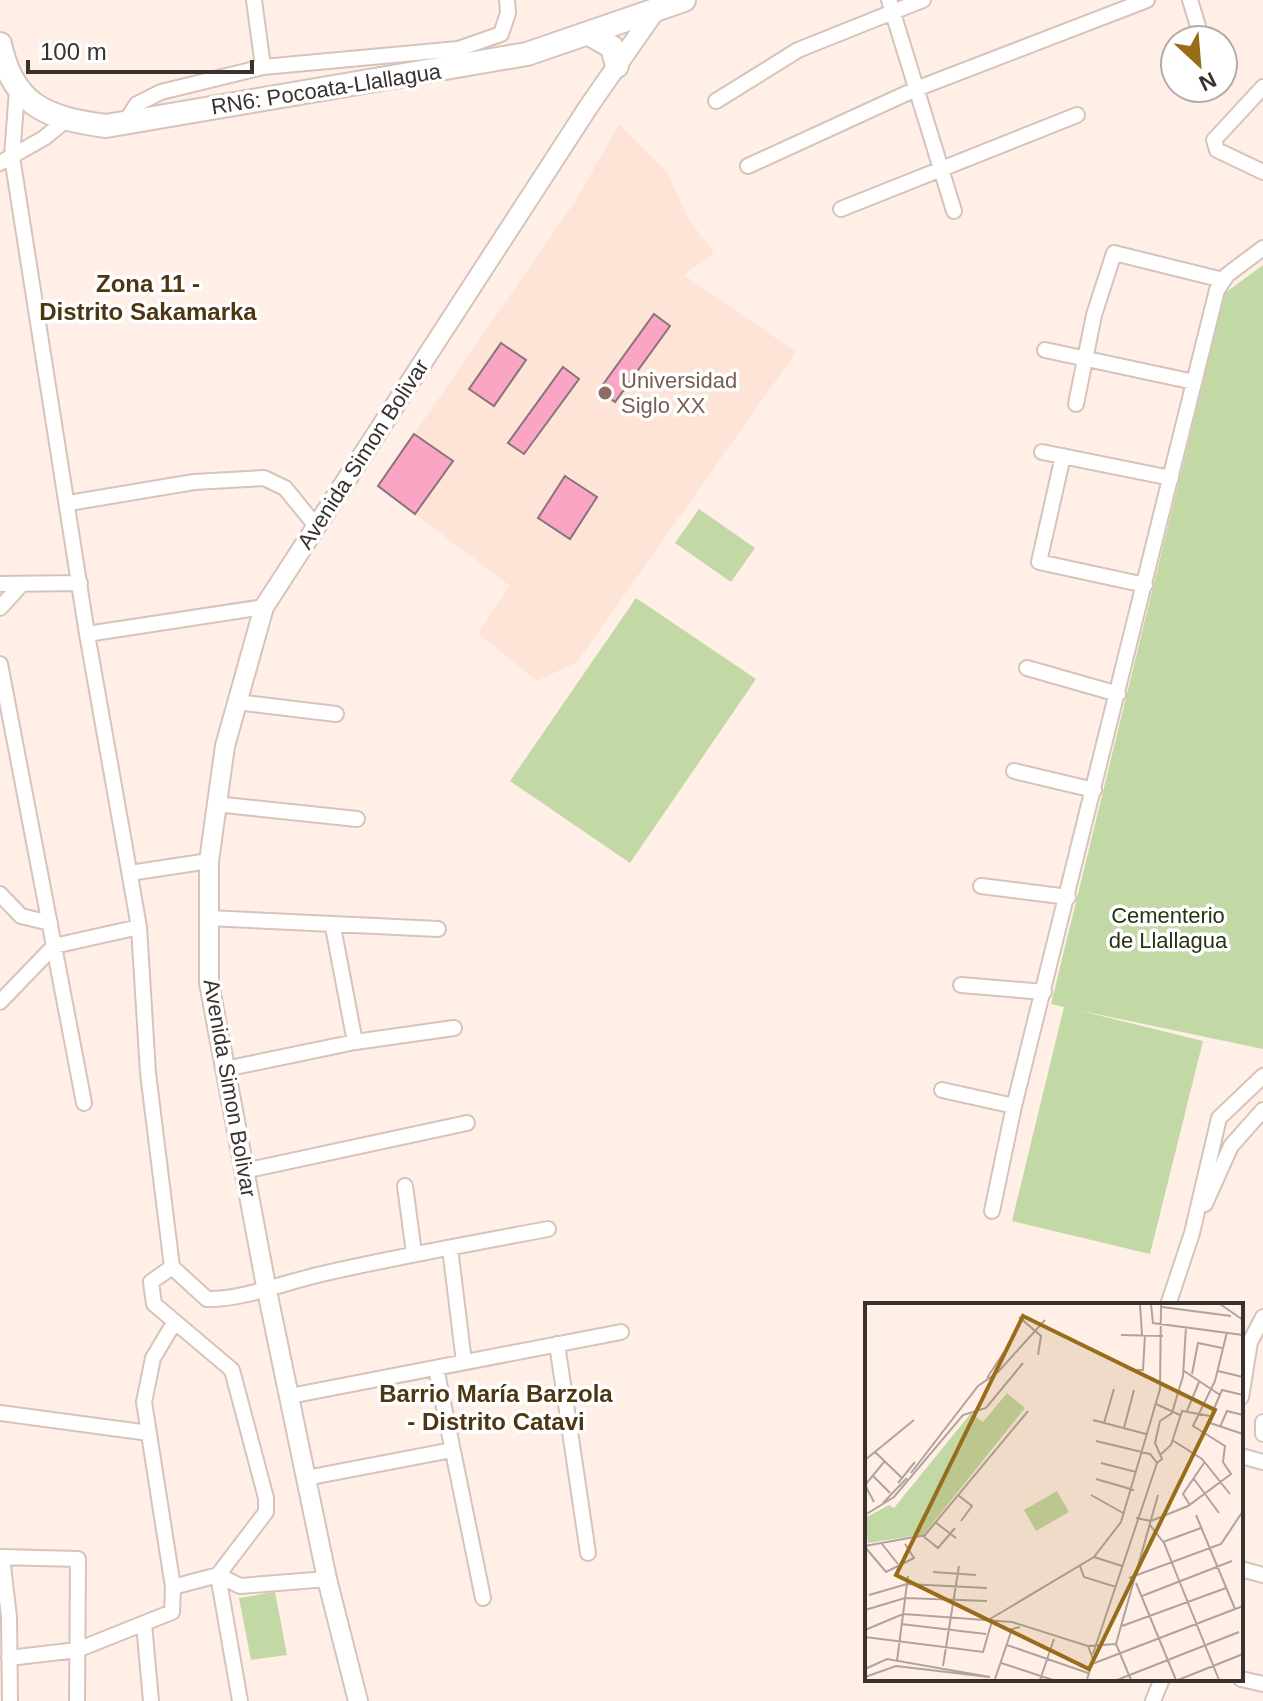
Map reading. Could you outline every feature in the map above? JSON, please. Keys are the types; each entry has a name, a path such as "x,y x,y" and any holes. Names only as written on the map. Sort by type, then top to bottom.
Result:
{"highway":[{"name":"RN6: Pocoata-Llallagua","path":"17,90 40,109 65,121 106,126 513,57 591,35 644,10 684,0"},
{"path":"591,35 612,47 617,66"},
{"path":"0,44 5,65 17,90"}],"main road":[{"name":"Avenida Simon Bolivar","path":"358,1701 327,1579 266,1286 209,983 209,861 215,804 236,702 264,607 617,66 644,10"}],"street":[{"path":"254,0 263,67"},
{"path":"125,122 137,104 161,92 263,67 458,49 483,43 501,34 508,13 507,0"},
{"path":"716,101 798,50 890,6 923,0"},
{"path":"748,166 916,89 1147,0"},
{"path":"1190,0 1197,24"},
{"path":"890,6 954,211"},
{"path":"1263,87 1214,140 1217,150 1263,172"},
{"path":"17,90 6,160 69,503 87,634 139,927 148,1073 172,1267 207,1299 231,1299 266,1286 414,1253 548,1229"},
{"path":"841,209 1077,115"},
{"path":"6,160 44,138 65,121"},
{"path":"992,1211 1014,1106 1217,290 1223,280 1263,248"},
{"path":"1076,404 1083,358 1114,253 1223,280"},
{"path":"1045,350 1194,382"},
{"path":"1042,452 1171,478"},
{"path":"1063,456 1039,562 1145,585"},
{"path":"69,503 194,482 264,478 285,488 316,526"},
{"path":"0,584 80,583"},
{"path":"0,608 20,586"},
{"path":"87,634 264,607"},
{"path":"0,664 84,1103"},
{"path":"1027,668 1118,694"},
{"path":"236,702 336,714"},
{"path":"1014,771 1094,790"},
{"path":"215,804 357,819"},
{"path":"130,873 209,861"},
{"path":"981,886 1068,897"},
{"path":"0,894 21,916 50,923"},
{"path":"208,918 333,927 438,929"},
{"path":"0,1002 54,946 139,927"},
{"path":"333,927 355,1042"},
{"path":"961,985 1044,992"},
{"path":"225,1069 355,1042 454,1028"},
{"path":"1169,1303 1192,1233 1219,1118 1263,1076"},
{"path":"942,1090 1014,1106"},
{"path":"1192,1233 1231,1146 1263,1110"},
{"path":"244,1171 467,1123"},
{"path":"405,1186 414,1253"},
{"path":"450,1248 464,1362"},
{"path":"172,1267 151,1282 154,1304 232,1370 266,1498 266,1512 218,1575 173,1587"},
{"path":"1243,1392 1256,1357 1250,1342 1263,1317"},
{"path":"9,1658 77,1650 172,1612 173,1587 144,1402 148,1374 174,1323"},
{"path":"290,1396 621,1332"},
{"path":"557,1344 588,1553"},
{"path":"436,1368 483,1598"},
{"path":"0,1413 149,1433"},
{"path":"1263,1422 1263,1434"},
{"path":"306,1478 452,1450"},
{"path":"1243,1457 1263,1462"},
{"path":"10,1701 1,1557 78,1559 77,1701"},
{"path":"1243,1570 1263,1575"},
{"path":"218,1575 240,1586 327,1579"},
{"path":"218,1575 240,1701"},
{"path":"144,1624 151,1701"},
{"path":"1243,1679 1263,1684"},
{"path":"1153,1701 1161,1681"}],"shaded area":[{"name":"Universidad Siglo XX","path":"619,124 667,172 688,218 714,253 684,275 796,352 577,662 537,681 478,633 510,586 378,486 578,197"}],"green space":[{"name":"Cementerio de Llallagua","path":"1263,265 1263,1049 1077,1010 1203,1041 1150,1254 1012,1221 1064,1007 1051,1004 1225,293"},
{"path":"699,509 755,548 731,582 675,543"},
{"path":"636,598 756,679 630,863 510,781"},
{"path":"275,1592 287,1655 251,1660 239,1598"}],"building":[{"path":"654,314 670,326 615,402 599,390"},
{"path":"501,343 526,360 494,406 469,389"},
{"path":"563,367 579,379 524,454 508,443"},
{"path":"414,434 453,461 415,514 378,486"},
{"path":"565,476 597,497 570,539 538,518"}],"place":[{"name":"Universidad Siglo XX","path":"605,393"}],"district":[{"name":"Zona 11 - Distrito Sakamarka","path":"148,297"},
{"name":"Barrio María Barzola - Distrito Catavi","path":"496,1407"}]}
